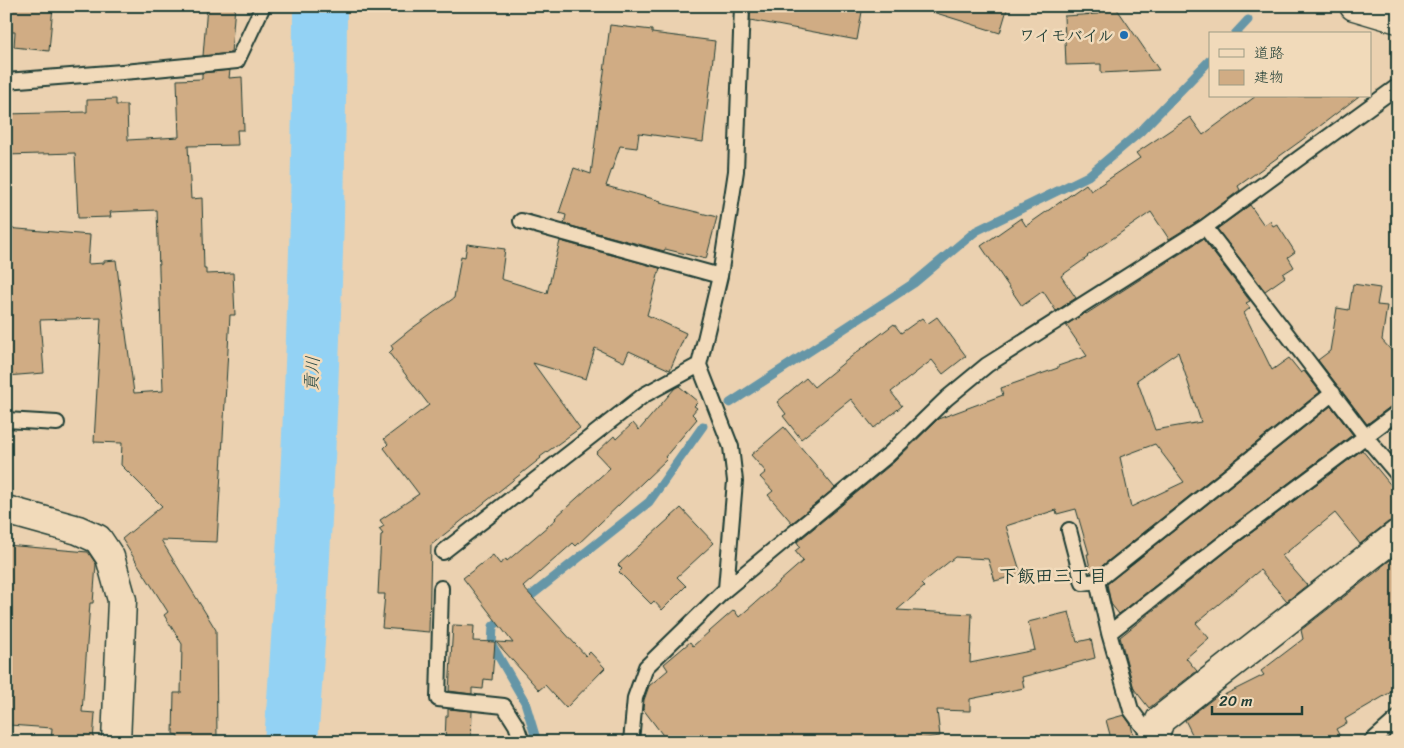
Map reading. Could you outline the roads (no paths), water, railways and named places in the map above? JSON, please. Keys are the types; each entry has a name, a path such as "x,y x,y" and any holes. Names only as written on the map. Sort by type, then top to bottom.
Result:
{"street":[{"path":"1354,6 1398,19"},
{"path":"6,510 78,530 98,539 110,557 122,600 116,742"},
{"path":"1153,741 1160,720 1398,534"}],"lane":[{"path":"6,81 237,61 263,6"},
{"path":"726,589 735,481 731,447 699,366 720,276 736,171 742,6"},
{"path":"631,742 634,698 646,668 726,589 888,454 947,398 988,365 1205,227 1398,86"},
{"path":"521,221 720,276"},
{"path":"1205,227 1365,436 1398,475"},
{"path":"444,552 644,395 699,366"},
{"path":"1069,530 1083,583 1098,580 1333,393"},
{"path":"1109,632 1226,541 1398,412"},
{"path":"6,420 57,423"},
{"path":"1098,580 1109,632 1131,710 1153,741"},
{"path":"441,588 438,699 504,706 516,725 522,742"},
{"path":"1371,742 1398,718"}],"waterway":[{"name":"貢川","path":"291,742 304,545 313,349 320,6"},
{"path":"1237,32 1248,20"},
{"path":"730,403 914,283 976,231 1088,176 1140,132 1209,61"},
{"path":"523,602 649,502 703,426"},
{"path":"507,615 493,626 492,645 525,702 537,742"}],"place":[{"name":"ワイモバイル","path":"1124,35"}],"district":[{"name":"下飯田三丁目","path":"1053,576"}]}
